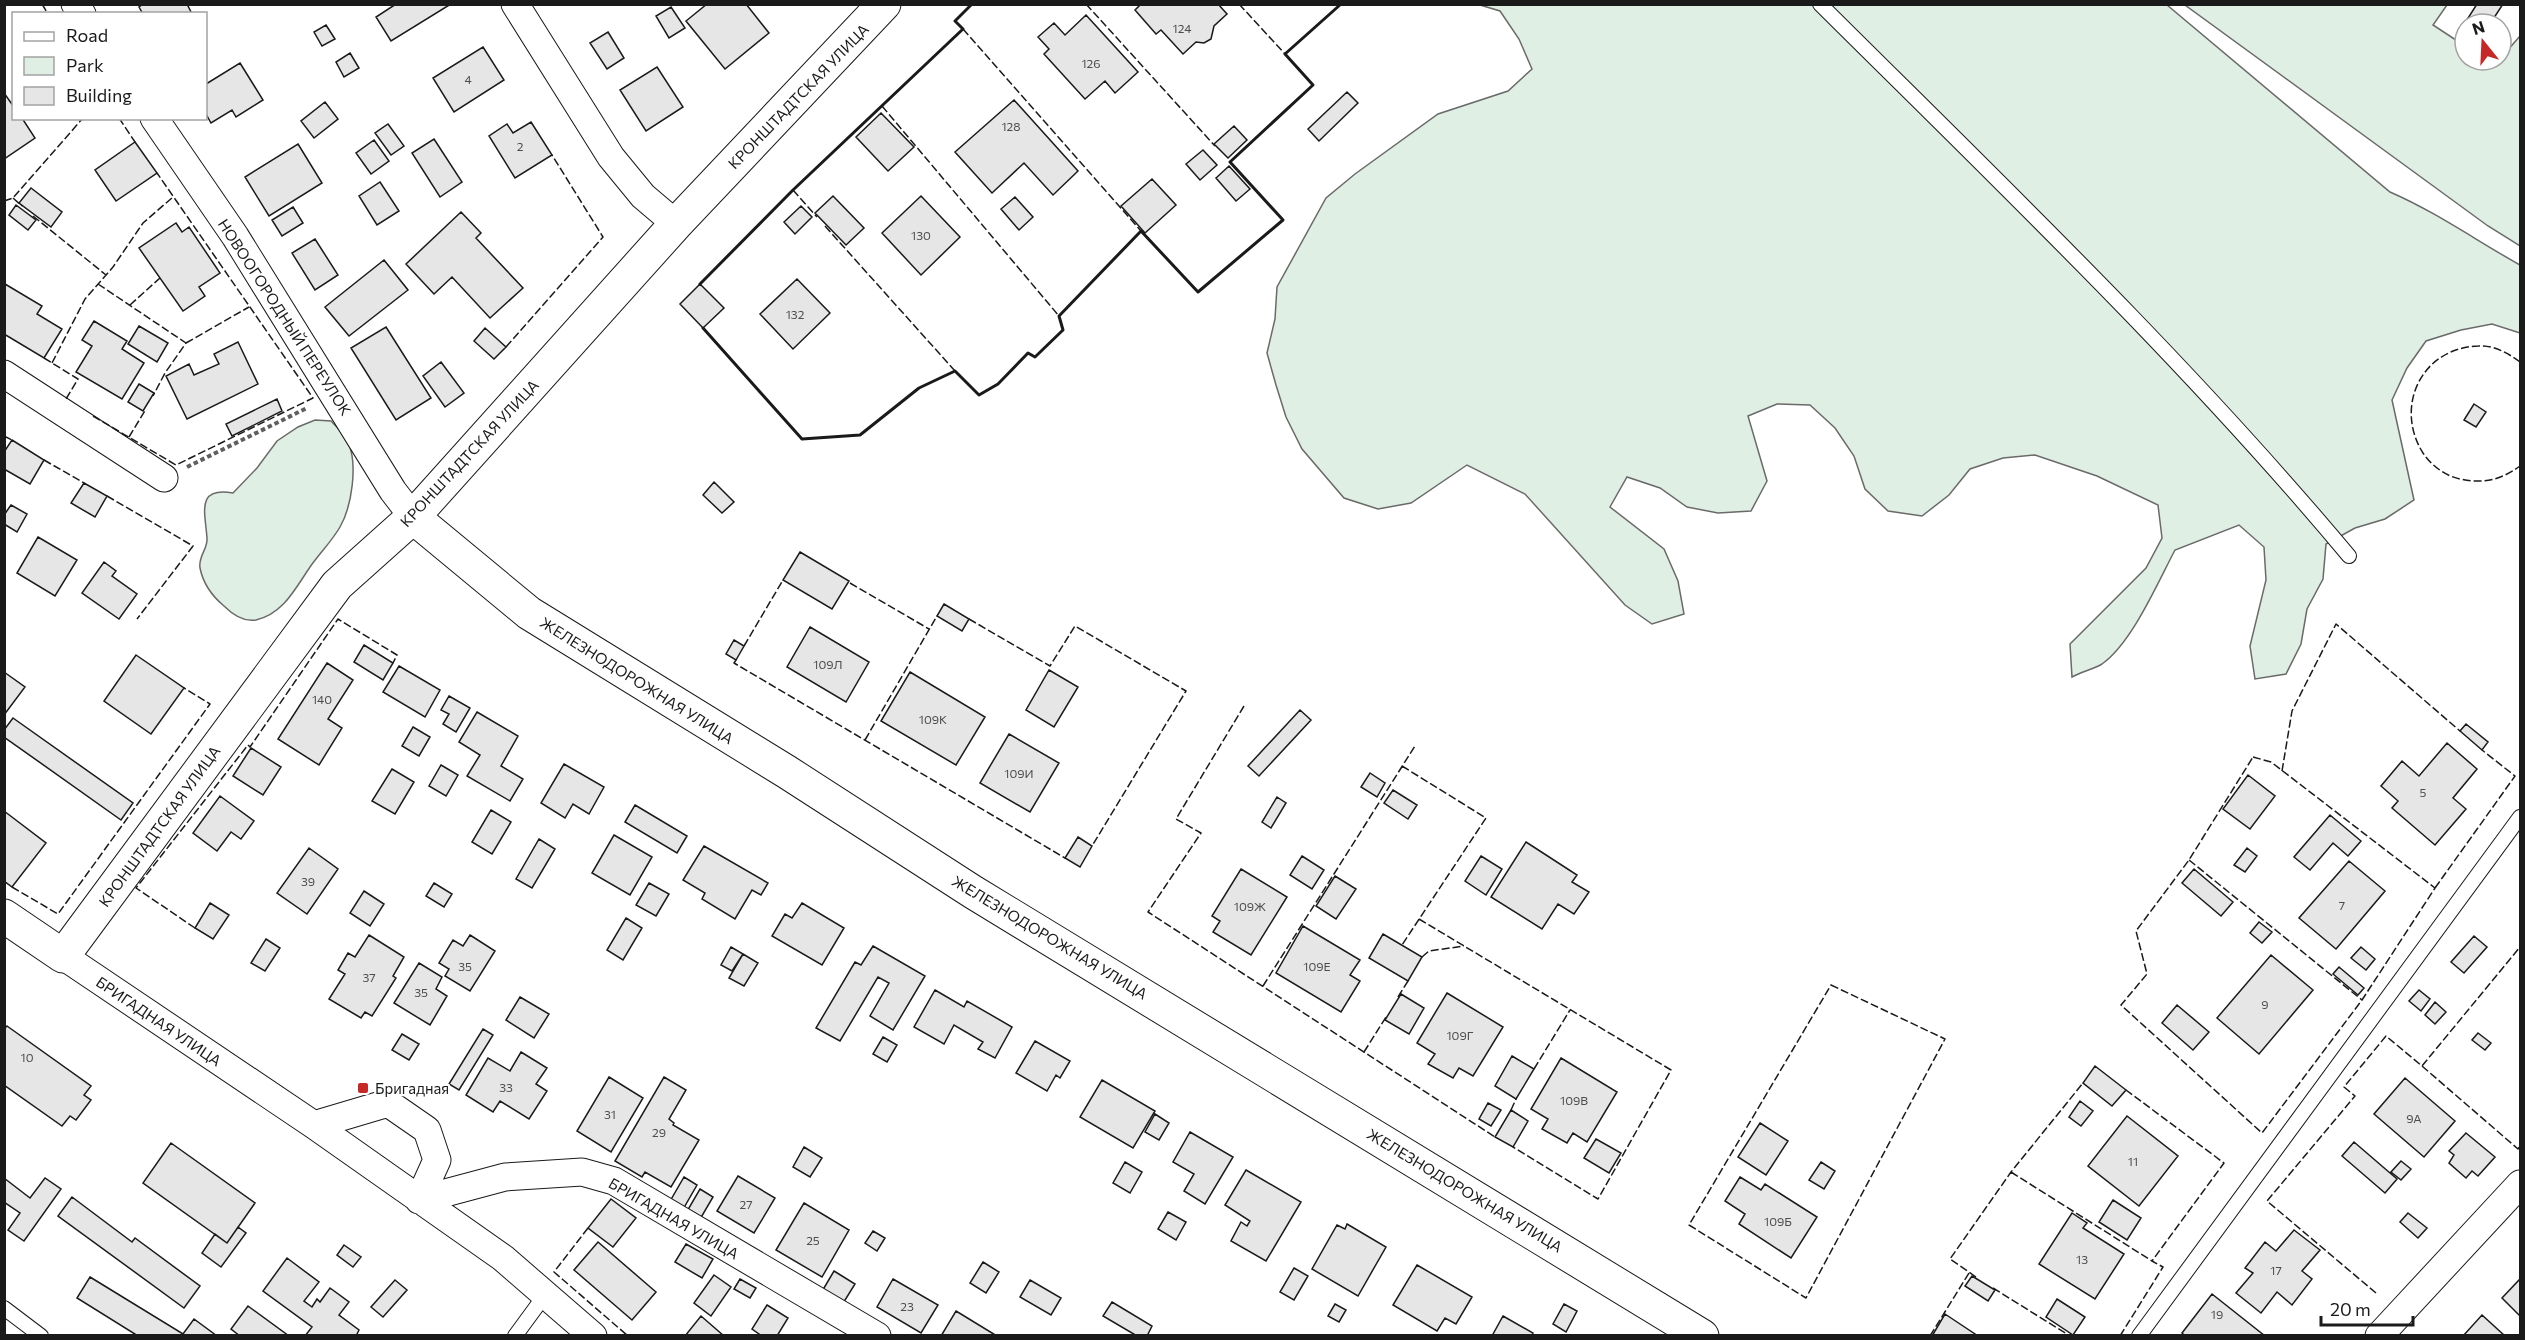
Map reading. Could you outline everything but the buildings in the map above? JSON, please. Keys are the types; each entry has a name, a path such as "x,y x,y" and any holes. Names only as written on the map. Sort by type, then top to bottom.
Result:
{"street":[{"path":"515,4 611,157 643,196 676,224"},
{"name":"КРОНШТАДТСКАЯ УЛИЦА","path":"63,956 337,585 414,517 676,224 884,4"},
{"name":"НОВООГОРОДНЫЙ ПЕРЕУЛОК","path":"155,120 235,236 393,491 414,517"},
{"path":"4,374 164,478"},
{"name":"ЖЕЛЕЗНОДОРОЖНАЯ УЛИЦА","path":"414,517 529,613 787,772 973,892 1702,1335"},
{"name":"БРИГАДНАЯ УЛИЦА","path":"4,916 314,1125 419,1200 505,1177 582,1172 614,1181 877,1335"},
{"path":"314,1125 388,1103 427,1130 437,1160 419,1200 503,1258 593,1335"},
{"path":"2379,1335 2520,1184"}],"lane":[{"path":"1820,4 2073,257 2306,504 2349,556"},
{"path":"2139,1335 2520,818"},
{"path":"515,1335 545,1295"},
{"path":"4,1308 41,1335"}],"path":[{"path":"164,478 335,395"}],"green space":[{"path":"1480,5 2167,5 2390,192 2440,218 2520,265 2520,333 2492,324 2461,330 2426,341 2407,368 2392,400 2414,500 2385,519 2355,528 2326,544 2323,579 2307,609 2301,644 2286,674 2255,679 2250,646 2266,580 2264,547 2239,525 2175,550 2124,642 2102,664 2072,677 2070,644 2146,568 2162,538 2158,505 2097,476 2035,455 2003,458 1970,469 1949,495 1922,516 1888,511 1865,489 1854,456 1835,428 1810,405 1777,404 1748,416 1767,481 1751,511 1718,513 1687,507 1660,488 1627,477 1610,507 1664,549 1678,581 1684,614 1652,624 1625,605 1525,494 1467,465 1411,503 1378,509 1344,498 1302,449 1286,417 1267,353 1275,319 1277,287 1326,198 1355,174 1438,114 1508,91 1532,69 1519,39 1500,11"},
{"path":"2185,5 2447,5 2433,25 2453,38 2453,72 2513,72 2513,44 2520,36 2520,246 2488,226"},
{"path":"315,420 331,421 348,442 353,473 348,508 340,527 288,600 265,617 256,620 243,619 231,612 216,598 201,574 200,560 207,542 205,503 213,494 233,493 257,468 277,441 298,427"}],"fence":[{"path":"42,4 47,12"},
{"path":"1086,4 1215,146"},
{"path":"1239,4 1285,54"},
{"path":"963,29 1141,231"},
{"path":"882,106 1059,316"},
{"path":"4,201 13,198 81,120"},
{"path":"120,120 135,142"},
{"path":"506,347 603,237 552,155"},
{"path":"93,416 176,465 313,398 157,173"},
{"path":"793,190 817,217"},
{"path":"52,363 85,299 113,267 143,223 173,197"},
{"path":"13,198 22,206"},
{"path":"33,216 106,275"},
{"path":"825,226 955,371"},
{"path":"130,305 160,278"},
{"path":"98,284 186,343 165,373 153,396"},
{"path":"186,343 249,307"},
{"path":"2520,362 2500,350 2484,346 2458,349 2441,357 2418,383 2411,417 2415,435 2423,453 2434,466 2444,473 2460,479 2484,481 2499,478 2520,466"},
{"path":"44,358 78,379 66,399 68,400"},
{"path":"129,437 146,409"},
{"path":"4,436 12,440"},
{"path":"44,460 84,483"},
{"path":"107,496 193,546 137,619"},
{"path":"744,646 783,580"},
{"path":"850,583 929,629"},
{"path":"865,740 937,616"},
{"path":"195,928 136,888 248,745 250,747 338,619 397,655 393,663"},
{"path":"969,619 1050,666 1075,626 1186,691 1092,846"},
{"path":"2282,771 2292,711 2336,624 2460,731"},
{"path":"736,660 734,663 1065,858"},
{"path":"12,887 58,914 210,704 184,688"},
{"path":"1244,706 1176,819 1201,833 1148,912 1495,1137"},
{"path":"1263,986 1415,746"},
{"path":"2435,888 2515,776 2482,750"},
{"path":"2253,757 2271,762 2435,888 2362,1000 2262,1133 2121,1005 2147,974 2136,931 2189,860 2253,757"},
{"path":"1402,766 1486,818 1402,945"},
{"path":"2189,860 2362,1000"},
{"path":"1419,919 1671,1070 1598,1199 1513,1147"},
{"path":"1422,957 1429,951 1464,946"},
{"path":"2376,1293 2267,1201 2355,1096 2344,1087 2386,1036 2422,1066 2520,947"},
{"path":"1398,997 1408,981"},
{"path":"1831,985 1945,1039 1806,1298 1689,1225 1831,985"},
{"path":"1534,1069 1570,1010"},
{"path":"1364,1052 1386,1017"},
{"path":"2422,1066 2518,1149 2520,1146"},
{"path":"1976,1277 1950,1259 2011,1172 2083,1083"},
{"path":"2120,1336 2163,1267 2152,1261 2224,1163 2126,1090"},
{"path":"1511,1110 1516,1099"},
{"path":"2011,1172 2152,1261"},
{"path":"588,1228 554,1272 628,1336"},
{"path":"1930,1336 1969,1273"},
{"path":"1993,1288 2070,1336"}],"wall":[{"path":"700,284 793,190 963,29 955,21 972,4"},
{"path":"703,328 802,439 860,435 919,388 955,371 979,395 998,384 1028,353 1035,357 1063,330 1059,316 1141,231 1198,292 1283,220 1230,162 1313,85 1285,54 1341,4"}],"place":[{"name":"Бригадная","path":"363,1088"}]}
